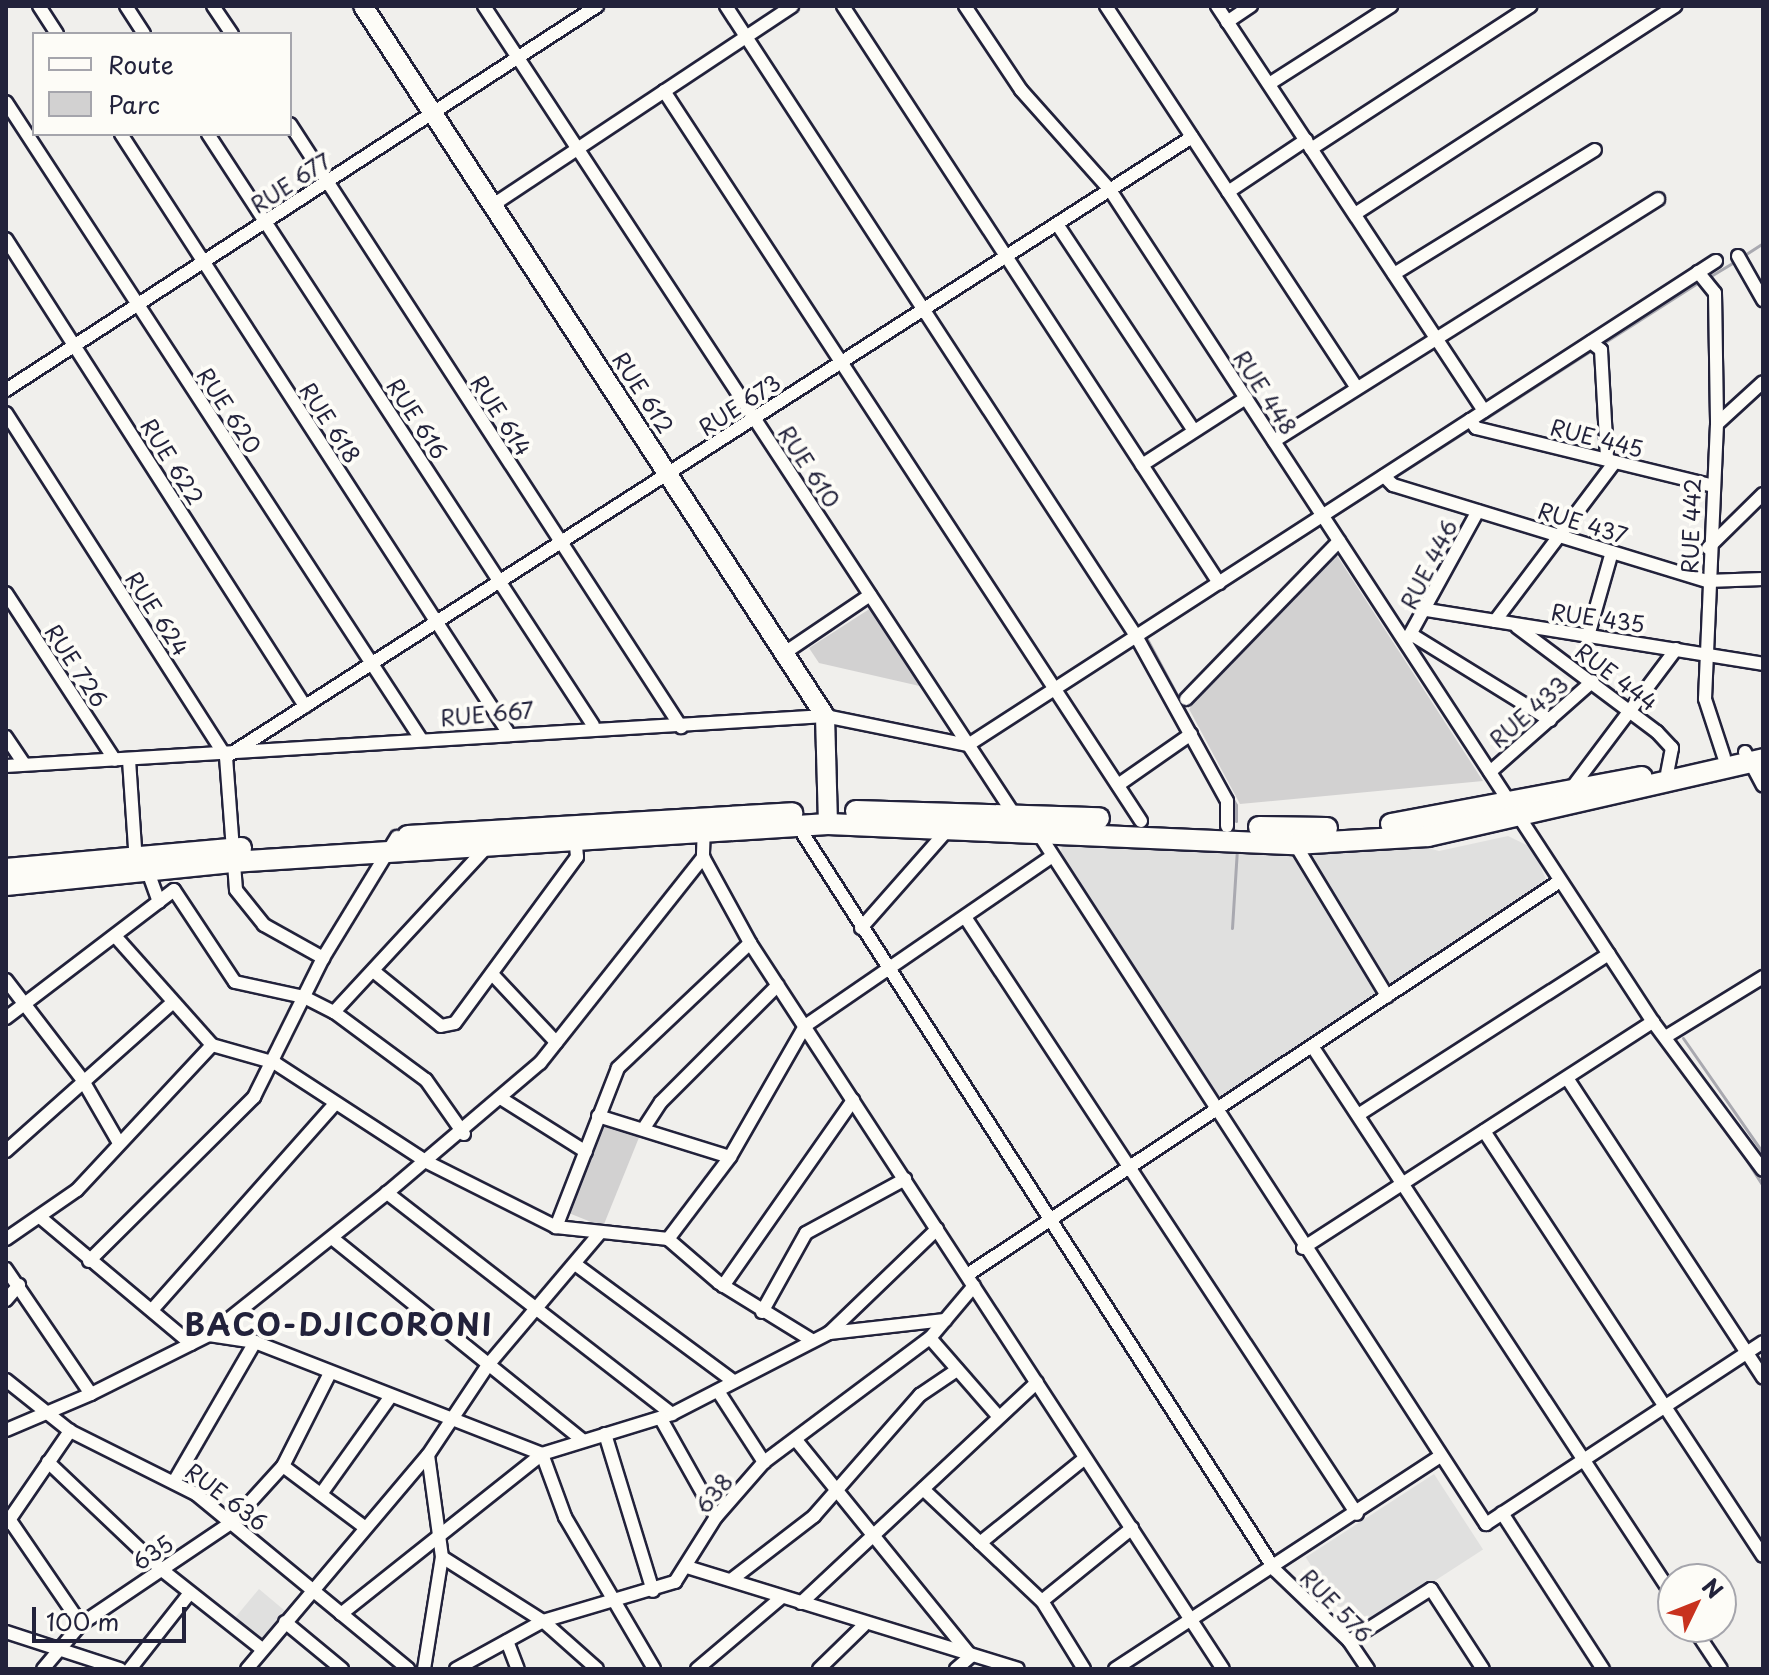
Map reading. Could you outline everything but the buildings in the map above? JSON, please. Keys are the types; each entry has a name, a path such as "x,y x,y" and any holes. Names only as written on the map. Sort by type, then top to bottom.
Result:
{"main road":[{"path":"1026,822 1295,844 1428,836 1571,789 1667,773 1724,757 1755,755"},
{"path":"6,885 140,864 230,855 828,817 1026,822 1141,821 1227,826 1417,822 1514,808 1755,755"},
{"path":"392,844 486,848 575,834"},
{"path":"6,869 140,864"}],"street":[{"path":"39,6 56,32"},
{"path":"126,6 143,32"},
{"path":"213,6 231,32"},
{"name":"RUE 612","path":"363,6 825,716"},
{"name":"RUE 610","path":"484,6 968,745 1026,822 1213,1112 1486,1524 1502,1513"},
{"path":"571,6 578,18"},
{"name":"RUE 677","path":"6,390 597,6"},
{"path":"726,6 1136,636 1227,801 1227,826"},
{"path":"493,205 792,6"},
{"path":"843,6 1219,583"},
{"name":"RUE 448","path":"965,6 1021,90 1110,190 1322,516 1410,639 1490,772 1653,1022 1667,1036 1763,1170"},
{"path":"1106,6 1357,388"},
{"path":"1217,6 1484,411"},
{"path":"1227,22 1251,6"},
{"path":"1269,84 1391,6"},
{"path":"1228,192 1530,6"},
{"path":"1355,214 1658,10 1675,6"},
{"path":"664,91 1141,821"},
{"name":"RUE 620","path":"6,102 421,739"},
{"name":"RUE 614","path":"292,127 681,727"},
{"name":"RUE 618","path":"122,136 507,731"},
{"name":"RUE 616","path":"209,136 593,725"},
{"name":"RUE 673","path":"226,757 1192,137"},
{"path":"1394,274 1595,150"},
{"path":"1274,441 1658,199"},
{"path":"1057,224 1194,431"},
{"name":"RUE 622","path":"6,239 305,706"},
{"path":"1738,256 1763,300"},
{"path":"968,745 1322,516 1388,480 1473,424 1484,411 1716,261"},
{"name":"RUE 442","path":"1698,272 1715,293 1717,424 1710,485 1705,699 1724,757"},
{"path":"1495,621 1559,536 1611,459 1601,350 1591,342"},
{"path":"1717,424 1763,382"},
{"path":"1142,465 1246,398"},
{"name":"RUE 624","path":"6,413 226,757"},
{"name":"RUE 445","path":"1473,424 1710,485"},
{"name":"RUE 437","path":"1388,480 1707,581 1763,579"},
{"path":"1708,548 1763,494"},
{"name":"RUE 446","path":"1410,639 1478,511"},
{"path":"1186,699 1339,541"},
{"path":"1588,636 1612,552"},
{"name":"RUE 726","path":"6,593 122,760 140,864 159,902"},
{"path":"783,654 870,595"},
{"name":"RUE 435","path":"1427,610 1763,664"},
{"name":"RUE 444","path":"1514,625 1629,707 1672,748 1667,773"},
{"path":"1410,639 1550,720"},
{"path":"1571,789 1629,707 1676,649"},
{"name":"RUE 433","path":"1490,772 1593,681"},
{"path":"825,716 828,817"},
{"name":"RUE 667","path":"6,766 226,757 593,725 681,727 825,716 968,745"},
{"path":"1118,785 1191,734"},
{"path":"6,737 24,764"},
{"path":"1755,755 1763,786"},
{"path":"226,757 230,855 236,890 264,925 323,958"},
{"name":"RUE 576","path":"796,819 861,928 1275,1570 1349,1641 1368,1669"},
{"path":"861,928 952,820"},
{"path":"704,825 703,857 750,943 1223,1669"},
{"path":"377,974 448,1027 494,976 577,857 575,834"},
{"path":"89,1261 254,1097 275,1063 323,958 392,844"},
{"path":"1295,844 1387,996"},
{"path":"334,1012 377,974 486,848"},
{"path":"6,1430 91,1394 209,1335 464,1134 556,1042 703,857"},
{"path":"668,1239 730,1157 805,1026 1049,858"},
{"name":"638","path":"456,1669 543,1621 653,1591 687,1567 716,1517 764,1462 930,1338 970,1280 1049,1220 1560,881"},
{"path":"6,1018 174,890 235,982 304,997 334,1012 426,1080 464,1134"},
{"path":"965,917 1357,1514"},
{"path":"115,936 212,1045 275,1063 334,1105 427,1162 556,1227 668,1239 723,1286 810,1339"},
{"path":"556,1227 618,1068 750,943"},
{"path":"1358,1115 1609,954"},
{"path":"494,976 556,1042"},
{"path":"1667,1036 1763,977"},
{"path":"6,980 27,1002 82,1079 119,1143"},
{"path":"644,1128 661,1102 778,985"},
{"path":"6,1150 82,1079 172,1003"},
{"path":"1303,1248 1653,1022"},
{"path":"6,1239 41,1218 119,1143 212,1045"},
{"path":"1312,1046 1657,1572"},
{"path":"1567,1078 1763,1377"},
{"path":"502,1099 586,1152"},
{"path":"723,1286 853,1100"},
{"path":"152,1310 334,1105"},
{"path":"598,1116 730,1157"},
{"path":"1484,1131 1763,1556"},
{"path":"762,1312 806,1233 905,1179"},
{"path":"387,1193 666,1416 716,1517"},
{"path":"41,1218 191,1344"},
{"path":"829,1333 937,1229"},
{"path":"247,1669 363,1526 428,1455 488,1365 600,1233"},
{"path":"332,1238 582,1440"},
{"path":"575,1264 733,1381"},
{"path":"6,1269 91,1394"},
{"path":"6,1300 19,1285"},
{"path":"341,1614 440,1532 542,1454 666,1416 718,1391 810,1339 829,1333 945,1320"},
{"path":"209,1335 255,1342 329,1375 542,1454 610,1604 654,1669"},
{"path":"930,1338 998,1416"},
{"path":"175,1480 255,1342"},
{"path":"1603,1669 1502,1513 1763,1342"},
{"path":"731,1580 837,1491 920,1395 957,1370"},
{"name":"635","path":"43,1669 57,1648 81,1624 232,1522 283,1466 329,1375"},
{"name":"RUE 636","path":"6,1380 45,1415 70,1431 175,1480 232,1522 408,1669"},
{"path":"801,1603 876,1538 998,1416 1037,1382"},
{"path":"718,1391 764,1462"},
{"path":"321,1494 391,1396"},
{"path":"70,1431 8,1522 81,1624"},
{"path":"605,1434 653,1591"},
{"path":"796,1440 971,1656"},
{"path":"424,1669 442,1557 428,1455"},
{"path":"1115,1669 1275,1570 1441,1456"},
{"path":"980,1543 1085,1458"},
{"path":"48,1462 189,1594 262,1649"},
{"path":"283,1466 363,1526"},
{"path":"923,1489 1042,1601 1084,1669"},
{"path":"1042,1601 1132,1528"},
{"path":"442,1557 543,1621 597,1669"},
{"path":"687,1567 863,1626 1018,1669"},
{"path":"1349,1641 1431,1589 1483,1669"},
{"path":"130,1669 189,1594"},
{"path":"697,1669 782,1597"},
{"path":"285,1622 342,1669"},
{"path":"819,1669 863,1626"},
{"path":"6,1632 120,1669"},
{"path":"507,1641 518,1669"},
{"path":"1704,1643 1721,1669"},
{"path":"956,1669 971,1656"}],"shaded area":[{"path":"1508,836 1533,848 1548,885 1214,1103 1058,858 1065,840 1318,854 1417,845 1439,851"},
{"path":"1434,1474 1483,1549 1355,1633 1306,1557"},
{"path":"259,1589 286,1611 260,1642 233,1620"}],"green space":[{"path":"1334,551 1483,781 1240,804 1189,709"},
{"path":"871,608 924,687 819,663 809,648"},
{"path":"605,1123 639,1137 603,1227 569,1213"}],"waterway":[{"path":"1743,256 1763,243"},
{"path":"1709,277 1737,260"},
{"path":"1602,344 1699,282"},
{"path":"1477,424 1592,350"},
{"path":"1393,478 1471,428"},
{"path":"1329,519 1387,482"},
{"path":"1236,821 1236,805 1146,637 1323,523"},
{"path":"1232,928 1237,848"},
{"path":"1683,1038 1763,1153"},
{"path":"1733,1139 1763,1186"}],"district":[{"name":"BACO-DJICORONI","path":"339,1324"}]}
